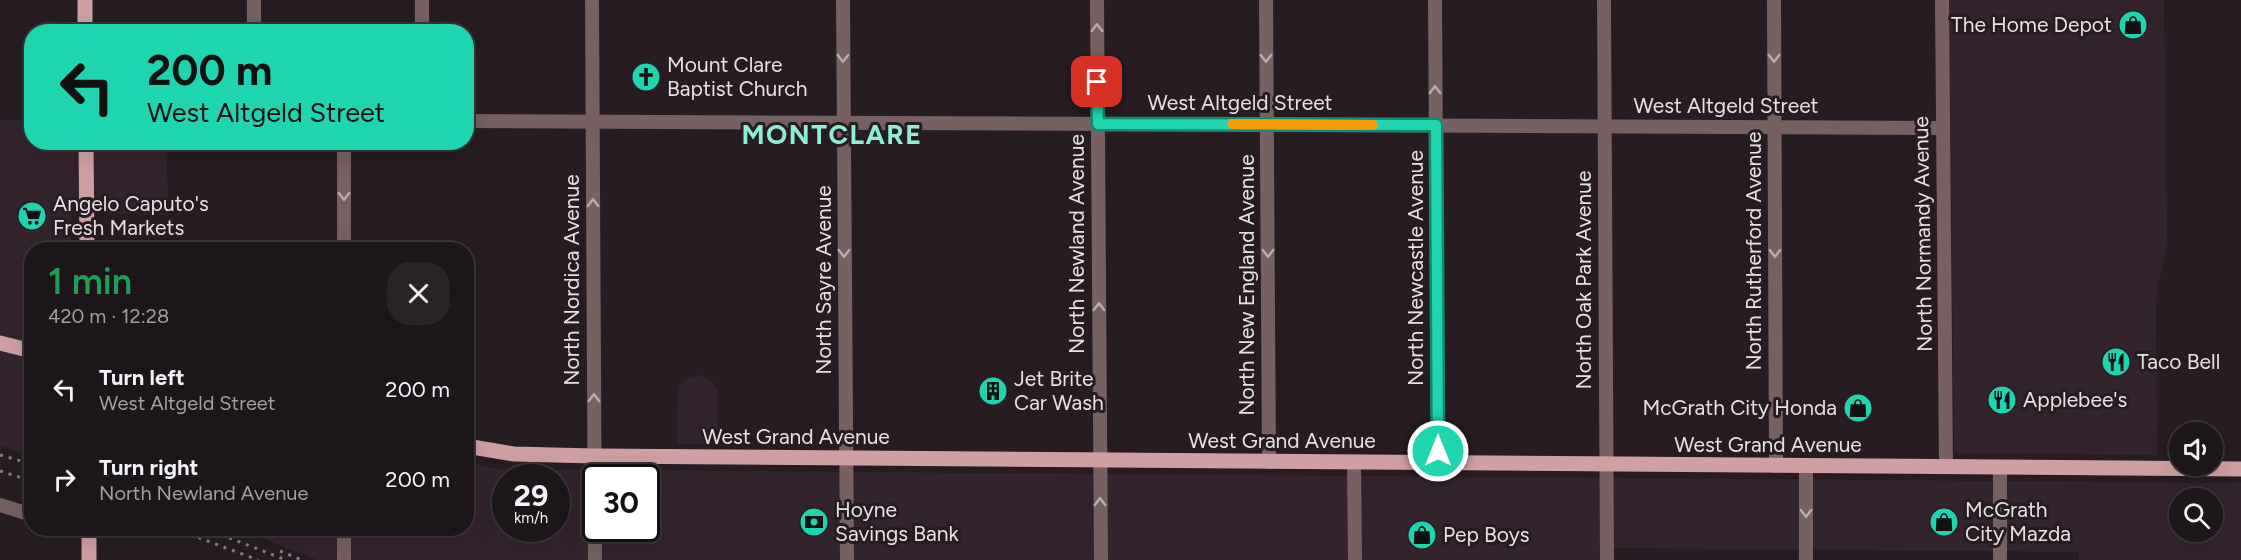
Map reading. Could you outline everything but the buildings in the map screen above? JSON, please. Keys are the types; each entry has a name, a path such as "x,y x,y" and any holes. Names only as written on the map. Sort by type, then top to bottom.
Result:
{"main road":[{"path":"85,0 85,24"},
{"path":"86,150 87,242"},
{"path":"0,344 24,349"},
{"name":"West Grand Avenue","path":"474,447 514,454 594,456 2241,469"},
{"path":"86,536 89,560"}],"street":[{"path":"254,0 254,24"},
{"path":"422,0 422,24"},
{"name":"North Nordica Avenue","path":"592,0 595,560"},
{"name":"North Sayre Avenue","path":"843,0 847,560"},
{"name":"North Newland Avenue","path":"1097,0 1101,560"},
{"name":"North New England Avenue","path":"1266,0 1269,462"},
{"name":"North Newcastle Avenue","path":"1435,0 1438,463"},
{"name":"North Oak Park Avenue","path":"1604,0 1607,560"},
{"name":"North Rutherford Avenue","path":"1774,0 1776,466"},
{"name":"North Normandy Avenue","path":"1942,0 1946,467"},
{"name":"West Altgeld Street","path":"474,121 1942,128"},
{"path":"344,150 344,242"},
{"path":"1354,463 1355,560"},
{"path":"1806,466 1806,560"},
{"path":"2000,467 2000,560"},
{"path":"0,505 24,512"},
{"path":"344,536 344,560"}],"shaded area":[{"path":"1949,0 2164,0 2167,238 2157,290 2156,308 2157,455 1954,453"},
{"path":"0,120 24,120 24,150 166,150 169,215 71,213 71,242 24,242 24,453 0,446"},
{"path":"699,375 709,379 715,385 718,393 718,444 677,444 680,385 688,378"},
{"path":"474,464 492,468 492,542 570,542 570,470 582,470 582,542 660,542 660,470 2241,483 2241,560 2079,560 2078,552 1614,548 1613,560 317,560 257,536 474,536"}],"railway":[{"path":"0,455 24,462"},
{"path":"0,471 24,478"},
{"path":"194,536 258,560"},
{"path":"224,536 286,560"},
{"path":"280,551 302,560"}],"slow traffic":[{"path":"1232,124 1373,125"}],"place":[{"name":"The Home Depot","path":"2133,25"},
{"name":"Mount Clare Baptist Church","path":"646,77"},
{"name":"Angelo Caputo's Fresh Markets","path":"32,216"},
{"name":"Taco Bell","path":"2116,362"},
{"name":"Jet Brite Car Wash","path":"993,391"},
{"name":"Applebee's","path":"2002,400"},
{"name":"McGrath City Honda","path":"1858,408"},
{"name":"Hoyne Savings Bank","path":"814,522"},
{"name":"McGrath City Mazda","path":"1944,522"},
{"name":"Pep Boys","path":"1422,535"}],"district":[{"name":"MONTCLARE","path":"832,135"}],"route":[{"path":"1097,82 1098,124 1436,125 1438,451"}]}
